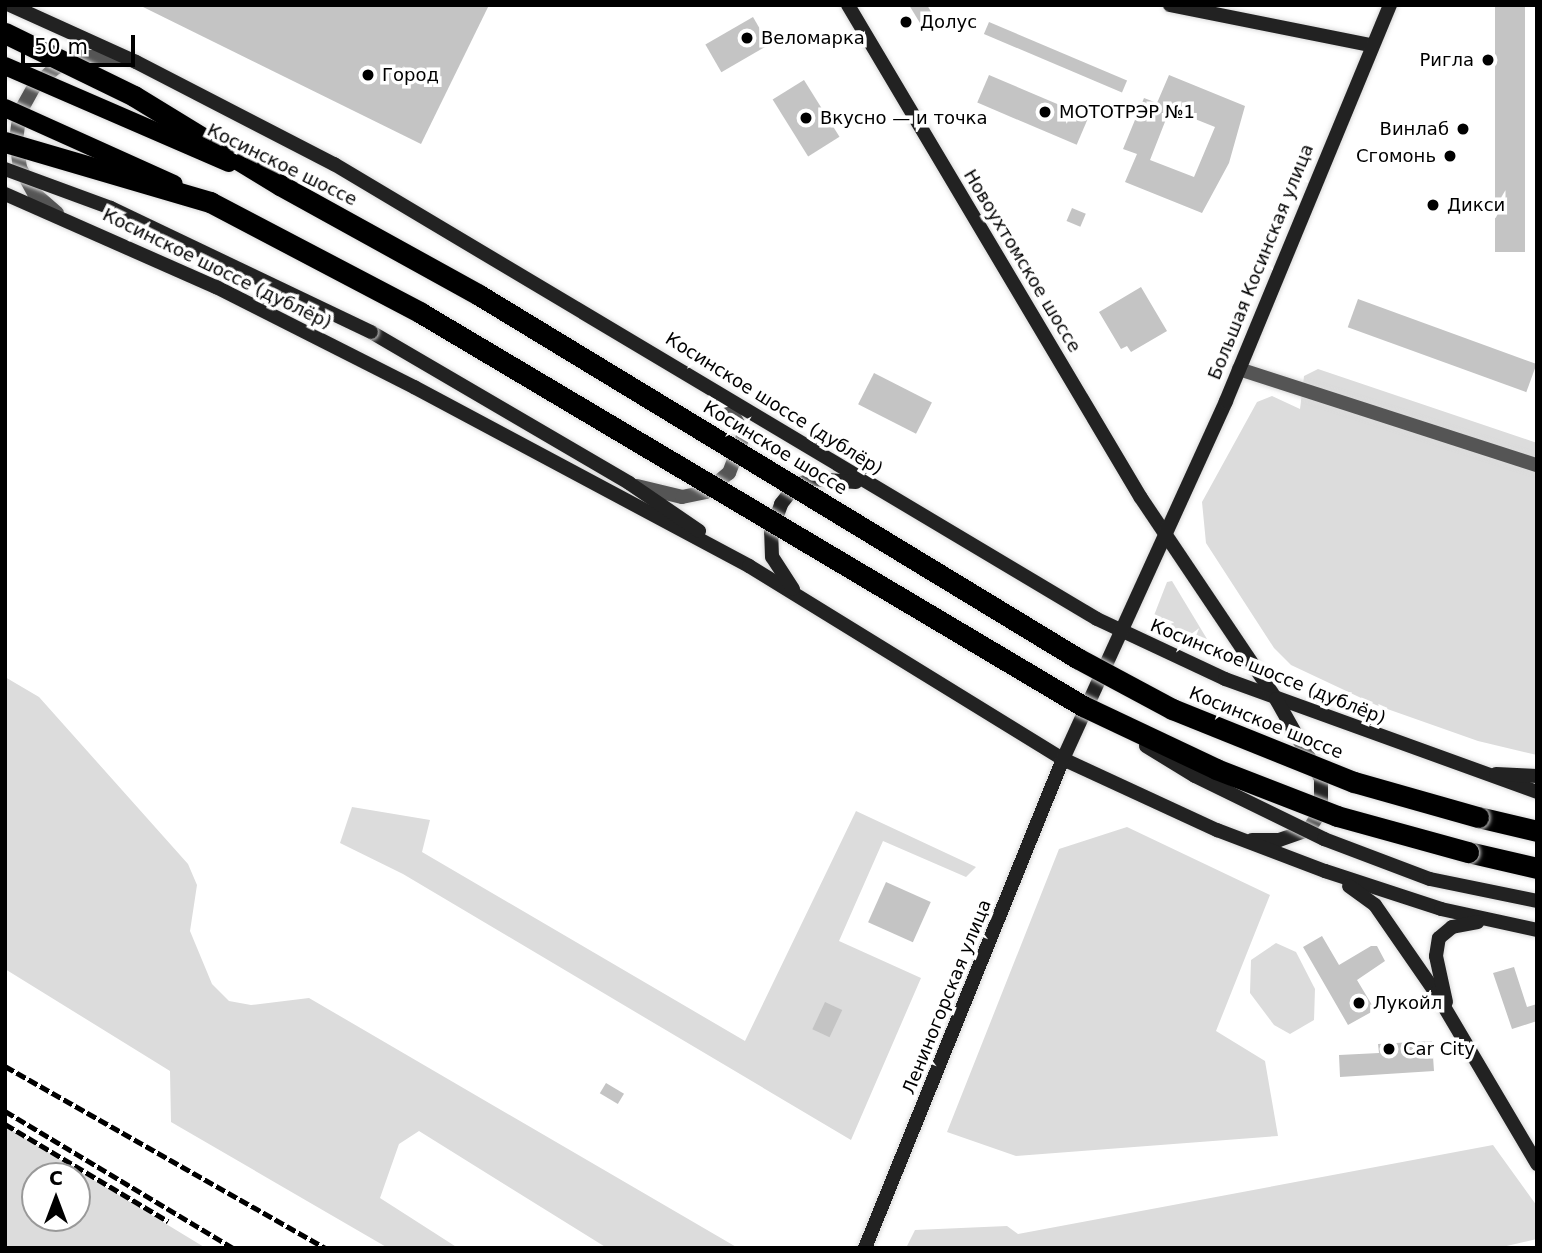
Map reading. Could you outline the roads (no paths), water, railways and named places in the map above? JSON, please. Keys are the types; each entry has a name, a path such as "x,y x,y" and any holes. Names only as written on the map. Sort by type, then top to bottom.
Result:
{"highway":[{"path":"5,33 134,96 280,185"},
{"path":"5,142 210,202 421,313 1083,706 1216,769 1325,811 1468,852 1537,868"},
{"name":"Косинское шоссе","path":"280,185 478,295 1077,658 1172,709 1354,782 1537,831"}],"main road":[{"name":"Косинское шоссе (дублёр)","path":"10,5 136,62 334,164 720,393 871,487 1123,633 1276,699 1474,774 1537,792"},
{"name":"Новоухтомское шоссе","path":"848,5 1141,498 1276,699 1321,779 1321,811 1308,830 1279,840 1244,841"},
{"path":"1170,5 1370,45"},
{"name":"Большая Косинская улица","path":"1123,633 1240,369 1370,45 1390,5"},
{"name":"Косинское шоссе","path":"5,66 280,185"},
{"path":"5,108 210,202"},
{"path":"5,169 111,208 371,332 629,483 749,566"},
{"name":"Косинское шоссе (дублёр)","path":"5,194 67,218 414,387 749,566 1063,759 1244,841 1325,871 1537,930"},
{"path":"799,597 772,558 771,532 781,504 795,486 812,480 834,477 871,487"},
{"name":"Лениногорская улица","path":"865,1248 1063,759 1123,633"},
{"path":"1083,706 1195,776 1324,839 1430,879 1537,901"},
{"path":"1474,774 1537,776"},
{"path":"1325,871 1375,905 1449,1014 1537,1164"},
{"path":"1449,1014 1436,956 1440,938 1464,923 1508,924"}],"street":[{"path":"67,218 43,203 20,168 16,140 23,106 43,77 67,62 108,55 136,62"},
{"path":"1240,369 1537,465"},
{"path":"629,483 682,496 706,492 729,473 744,434 720,393"}],"railway":[{"path":"5,1066 326,1248"},
{"path":"5,1111 233,1248"},
{"path":"5,1124 168,1221"}],"place":[{"name":"Долус","path":"906,22"},
{"name":"Веломарка","path":"747,38"},
{"name":"Ригла","path":"1488,60"},
{"name":"Город","path":"368,75"},
{"name":"МОТОТРЭР №1","path":"1045,112"},
{"name":"Вкусно — и точка","path":"806,118"},
{"name":"Винлаб","path":"1463,129"},
{"name":"Сгомонь","path":"1450,156"},
{"name":"Дикси","path":"1433,205"},
{"name":"Лукойл","path":"1359,1003"},
{"name":"Car City","path":"1389,1049"}]}
